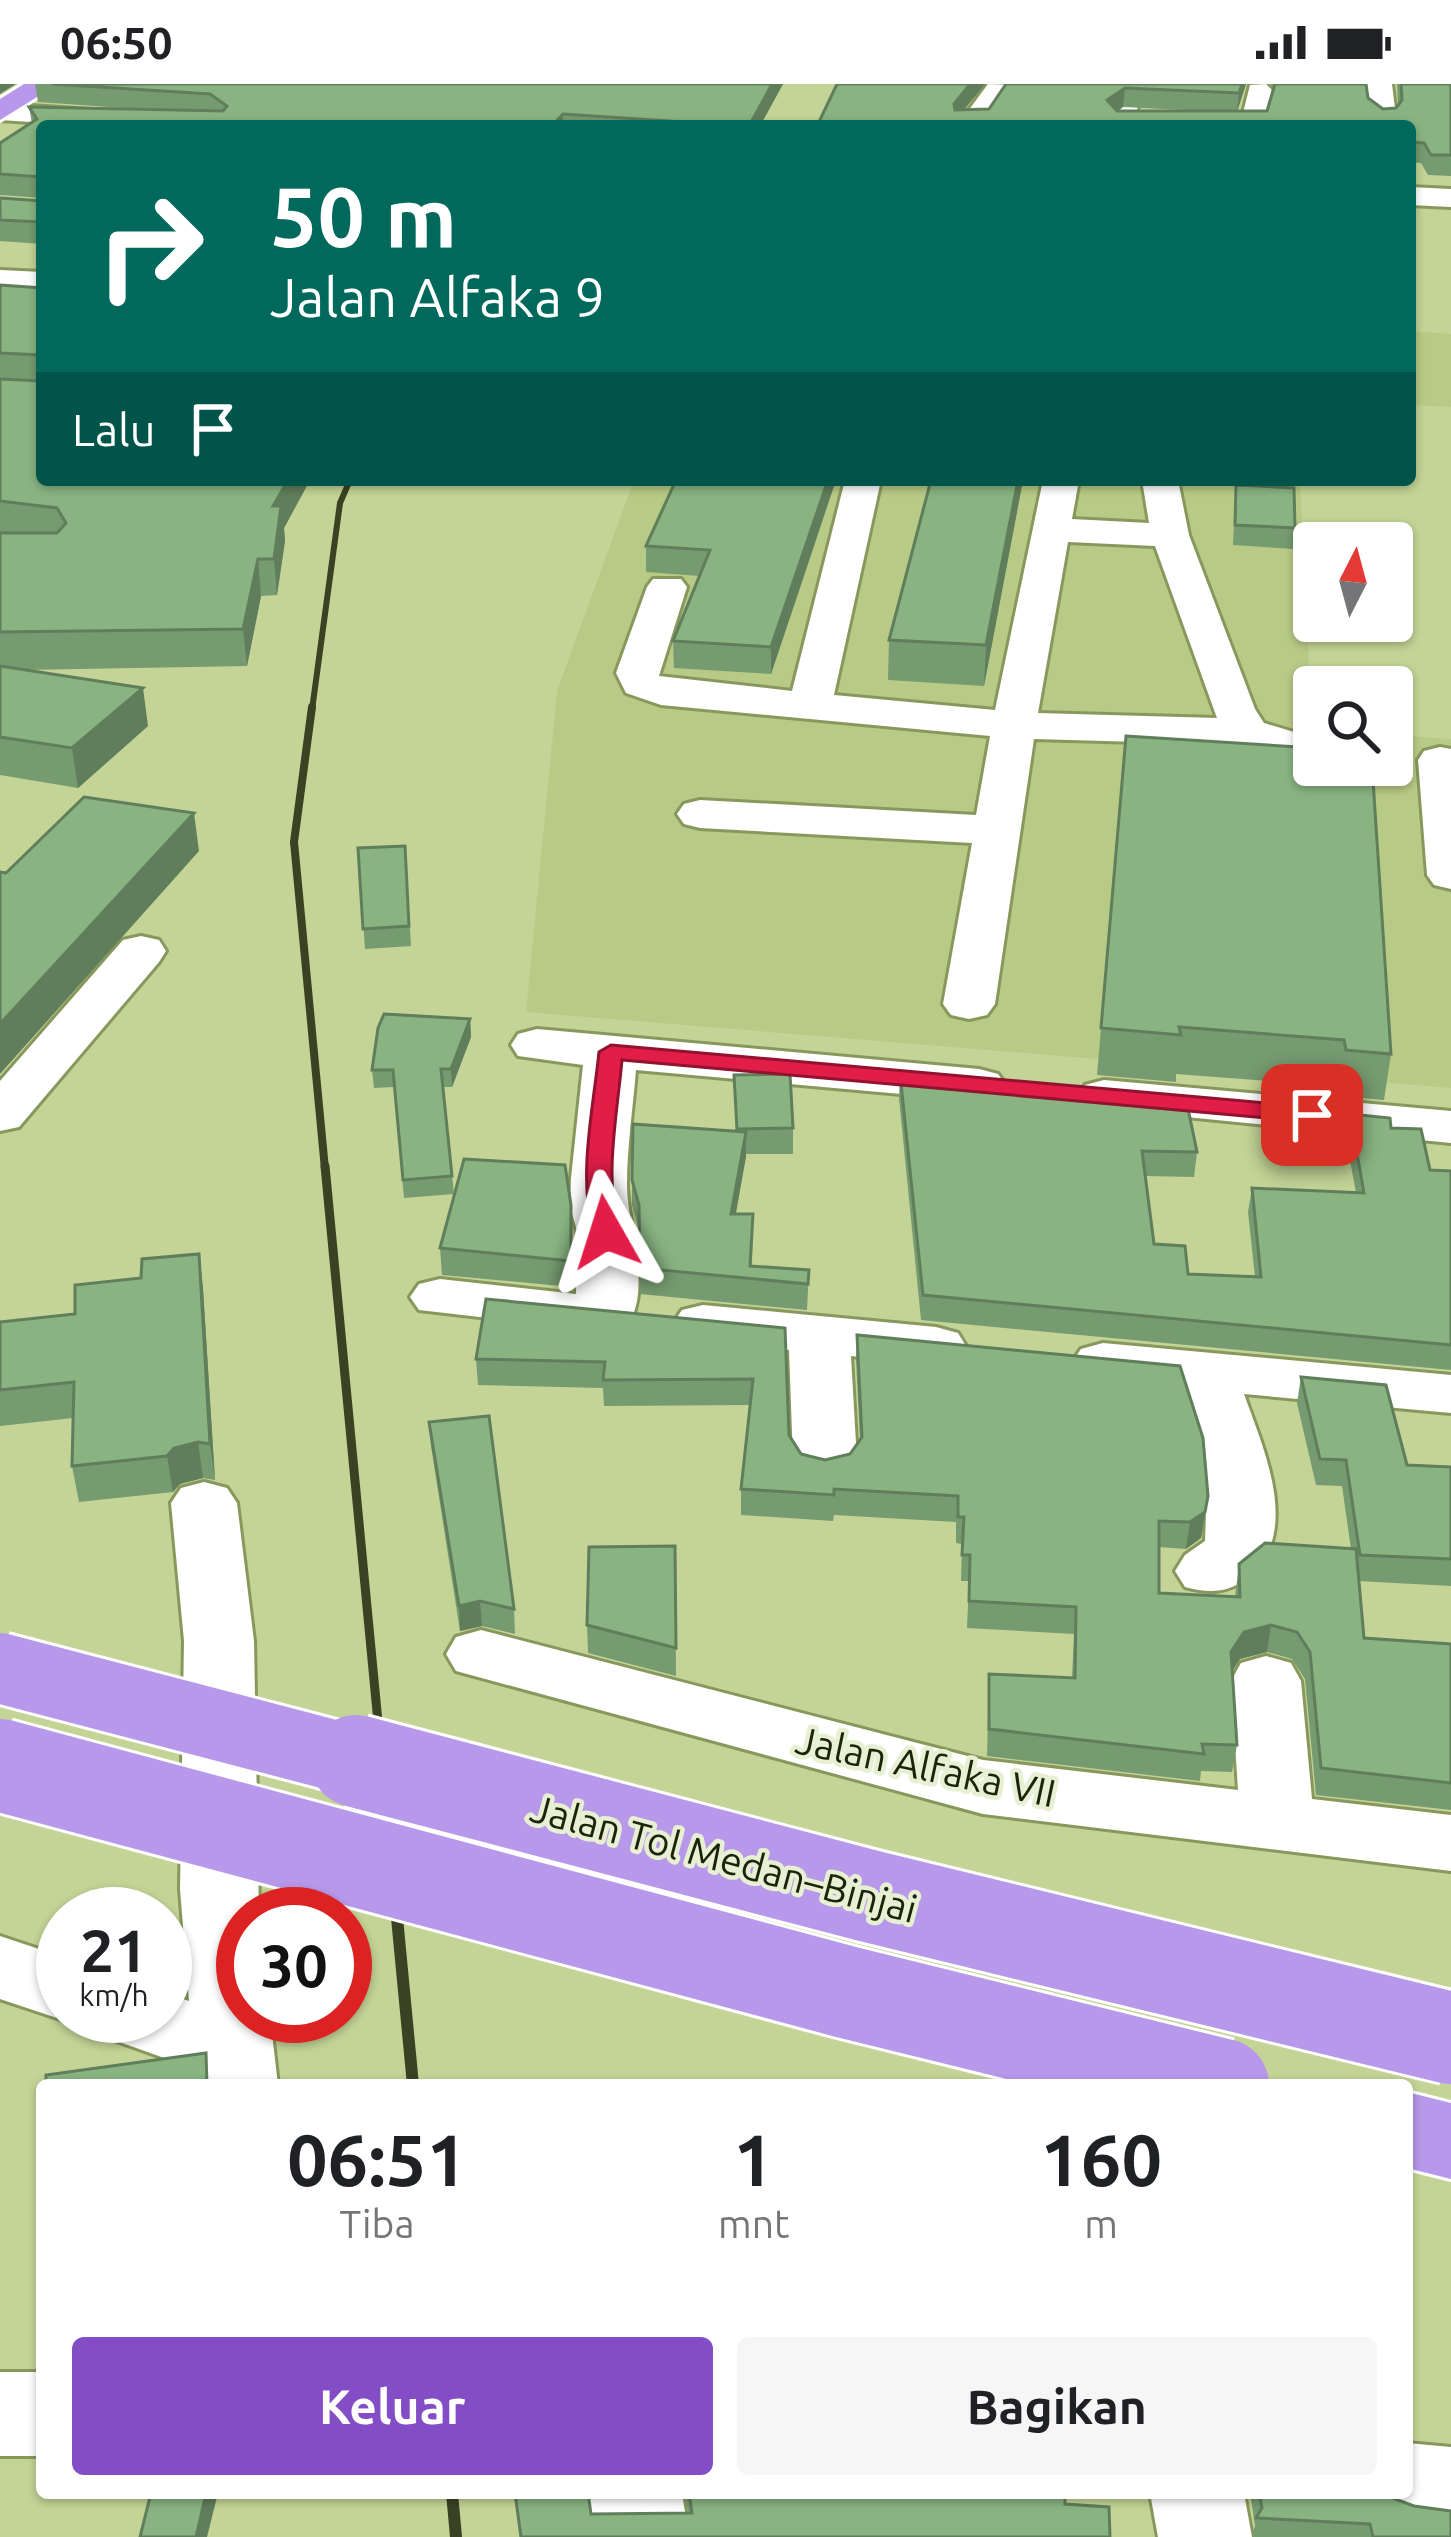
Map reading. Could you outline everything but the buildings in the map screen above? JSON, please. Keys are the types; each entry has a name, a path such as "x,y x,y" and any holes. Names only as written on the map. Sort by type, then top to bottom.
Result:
{"highway":[{"name":"Jalan Tol Medan–Binjai","path":"0,1668 869,1897 1451,2038"},
{"path":"0,1766 823,1986 1199,2079"},
{"path":"1413,2132 1451,2141"}],"street":[{"path":"1129,84 1138,120"},
{"path":"1379,84 1383,117"},
{"path":"974,120 1000,85"},
{"path":"1255,120 1259,90"},
{"path":"12,96 172,120"},
{"path":"1419,164 1430,197"},
{"path":"0,279 36,281"},
{"path":"810,706 861,486"},
{"path":"969,1004 1014,725 1060,486"},
{"path":"1161,486 1170,535 1233,709 1248,732"},
{"path":"1052,530 1170,535"},
{"path":"667,587 637,673 641,684 661,692 1014,725 1248,732 1293,746"},
{"path":"1413,758 1445,760 1451,874"},
{"path":"700,814 997,830"},
{"path":"0,1115 142,950"},
{"path":"538,1045 1451,1127"},
{"path":"606,1313 606,1232 599,1178 611,1052"},
{"path":"440,1297 1451,1394"},
{"path":"819,1335 826,1462"},
{"path":"1206,1372 1241,1494 1243,1526 1238,1545 1209,1571"},
{"path":"204,1503 219,1641 218,1889 236,2068"},
{"name":"Jalan Alfaka VII","path":"481,1654 983,1786 1451,1843"},
{"path":"1267,1681 1277,1824"},
{"path":"0,1966 36,1979"},
{"path":"189,2043 236,2068"},
{"path":"0,2414 36,2414"},
{"path":"1413,2487 1451,2491"},
{"path":"636,2499 641,2537"},
{"path":"1198,2499 1205,2537"}],"shaded area":[{"path":"1416,331 1451,334 1451,407 1416,405"},
{"path":"632,486 1300,486 1302,522 1293,522 1293,642 1308,642 1309,666 1293,666 1293,786 1413,786 1413,736 1451,739 1451,1088 526,1012 557,691"}],"railway":[{"path":"312,710 340,503 347,486"},
{"path":"312,707 294,842 325,1169"},
{"path":"325,1166 382,1764"},
{"path":"382,1761 412,2079"},
{"path":"453,2499 456,2537"}],"route":[{"path":"606,1232 599,1178 611,1052 1312,1115"}]}
